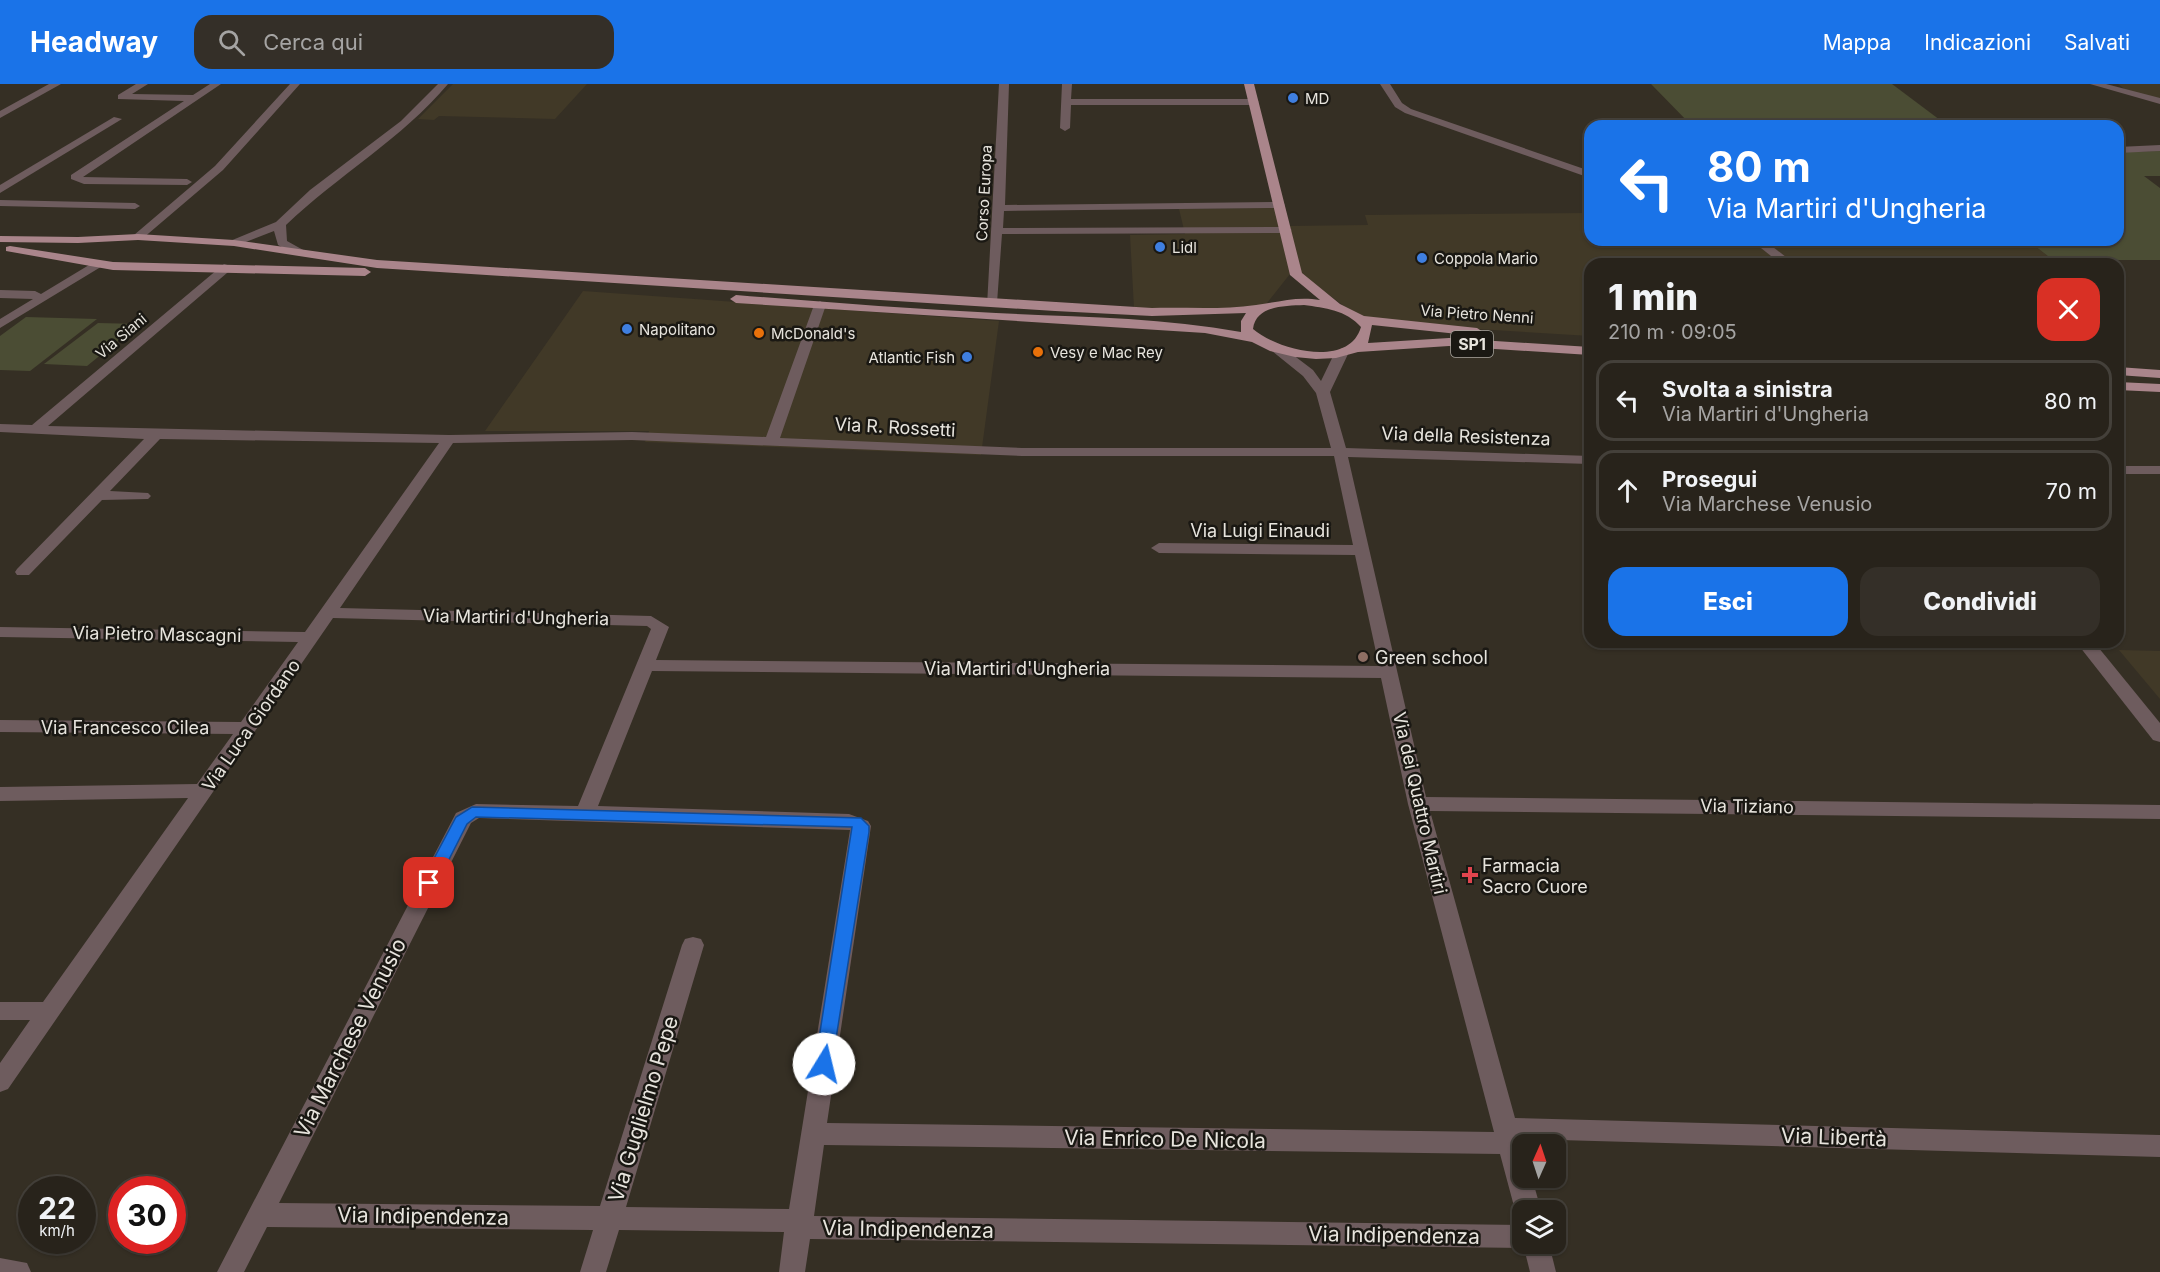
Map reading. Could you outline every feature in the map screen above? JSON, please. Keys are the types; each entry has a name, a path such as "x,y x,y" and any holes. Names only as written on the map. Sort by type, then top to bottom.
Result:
{"main road":[{"path":"1249,84 1286,230 1290,282 1272,304"},
{"path":"0,239 138,237 234,243 377,264 1152,312 1258,309 1272,304 1305,301 1338,307"},
{"path":"82,260 81,257 92,248 118,238"},
{"path":"232,267 264,257 270,252 269,248"},
{"name":"Via Pietro Nenni","path":"0,249 82,260 98,265 232,267 395,274 971,316 1158,325 1205,329 1252,338 1279,351 1311,356 1348,350 1449,342 1584,351"},
{"path":"1290,282 1362,320 1367,327 1367,334 1348,350"},
{"path":"1252,338 1246,330 1246,322 1258,309"},
{"name":"Via Pietro Nenni","path":"1362,320 1584,339"},
{"path":"2124,371 2160,374"},
{"path":"2124,386 2160,388"}],"street":[{"path":"0,115 56,84"},
{"path":"143,84 121,97 195,98"},
{"path":"187,182 84,181 77,180 75,177 216,84"},
{"path":"138,237 219,168 295,84"},
{"path":"234,243 280,224 314,192 404,123 442,84"},
{"name":"Corso Europa","path":"991,303 999,208 1004,84"},
{"path":"1065,128 1066,84"},
{"path":"1384,84 1398,105 1408,111 1584,173"},
{"path":"2095,84 2160,101"},
{"path":"1066,102 1254,102"},
{"path":"0,190 117,119"},
{"path":"2124,150 2160,148"},
{"path":"0,203 135,206"},
{"path":"999,208 1280,205"},
{"path":"280,224 279,234 282,243 301,253"},
{"path":"997,231 1286,230"},
{"path":"1765,246 1781,258"},
{"path":"0,324 98,265"},
{"name":"Via Siani","path":"36,429 232,267"},
{"path":"0,294 35,295"},
{"path":"772,441 820,305"},
{"path":"1323,392 1348,350"},
{"name":"Via dei Quattro Martiri","path":"1279,351 1308,373 1323,392 1340,452 1418,804 1510,1135 1526,1200"},
{"name":"Via R. Rossetti","path":"0,428 156,435 449,438 632,436 1022,452 1340,452"},
{"path":"22,572 156,435"},
{"name":"Via Luca Giordano","path":"0,1082 313,637 449,438"},
{"name":"Via della Resistenza","path":"1340,452 1584,459"},
{"path":"2124,470 2160,470"},
{"path":"97,495 143,496"},
{"name":"Via Luigi Einaudi","path":"1159,548 1362,550"},
{"name":"Via Martiri d'Ungheria","path":"328,613 651,621 660,627 585,813"},
{"name":"Via Pietro Mascagni","path":"0,632 313,637"},
{"path":"2090,648 2160,736"},
{"name":"Via Martiri d'Ungheria","path":"645,665 1390,672"},
{"name":"Via Francesco Cilea","path":"0,726 249,728"},
{"path":"0,794 205,791"},
{"name":"Via Tiziano","path":"1418,804 2160,812"},
{"name":"Via Marchese Venusio","path":"230,1272 463,818 476,811 585,813"},
{"path":"585,813 849,821 860,824 861,832 792,1272"},
{"name":"Via Guglielmo Pepe","path":"593,1272 693,945"},
{"path":"0,1011 50,1011"},
{"name":"Via Enrico De Nicola","path":"819,1134 1510,1135"},
{"name":"Via Libertà","path":"1510,1135 2160,1146"},
{"name":"Via Indipendenza","path":"258,1215 784,1220 813,1228 1512,1237"},
{"path":"1538,1254 1543,1272"},
{"path":"0,1271 18,1272"}],"shaded area":[{"path":"453,84 587,84 555,119 439,116 434,120 418,119"},
{"path":"2118,84 2160,84 2160,99 2127,91"},
{"path":"1276,208 1290,274 1267,303 1248,309 1134,308 1130,235 1185,234 1179,209"},
{"path":"1584,213 1584,246 2035,246 2050,258 1584,258 1584,336 1461,328 1365,317 1344,306 1302,275 1289,226 1368,225 1365,215"},
{"path":"583,291 999,321 981,455 645,442 649,431 485,431"},
{"path":"2119,650 2160,651 2160,699"}],"green space":[{"path":"1651,84 1892,84 1940,120 1686,120"},
{"path":"2160,151 2160,176 2144,176 2160,188 2160,260 2050,258 2035,246 2124,246 2124,152"},
{"path":"26,317 97,319 30,371 0,370 0,336"},
{"path":"98,323 139,324 87,366 44,364"}],"place":[{"name":"MD","path":"1293,98"},
{"name":"Lidl","path":"1160,247"},
{"name":"Coppola Mario","path":"1422,258"},
{"name":"Napolitano","path":"627,329"},
{"name":"McDonald's","path":"759,333"},
{"name":"Vesy e Mac Rey","path":"1038,352"},
{"name":"Atlantic Fish","path":"967,357"},
{"name":"Green school","path":"1363,657"},
{"name":"Farmacia Sacro Cuore","path":"1470,875"}],"route":[{"path":"429,883 461,821 469,813 476,811 856,822 861,826 861,832 824,1064"}]}
